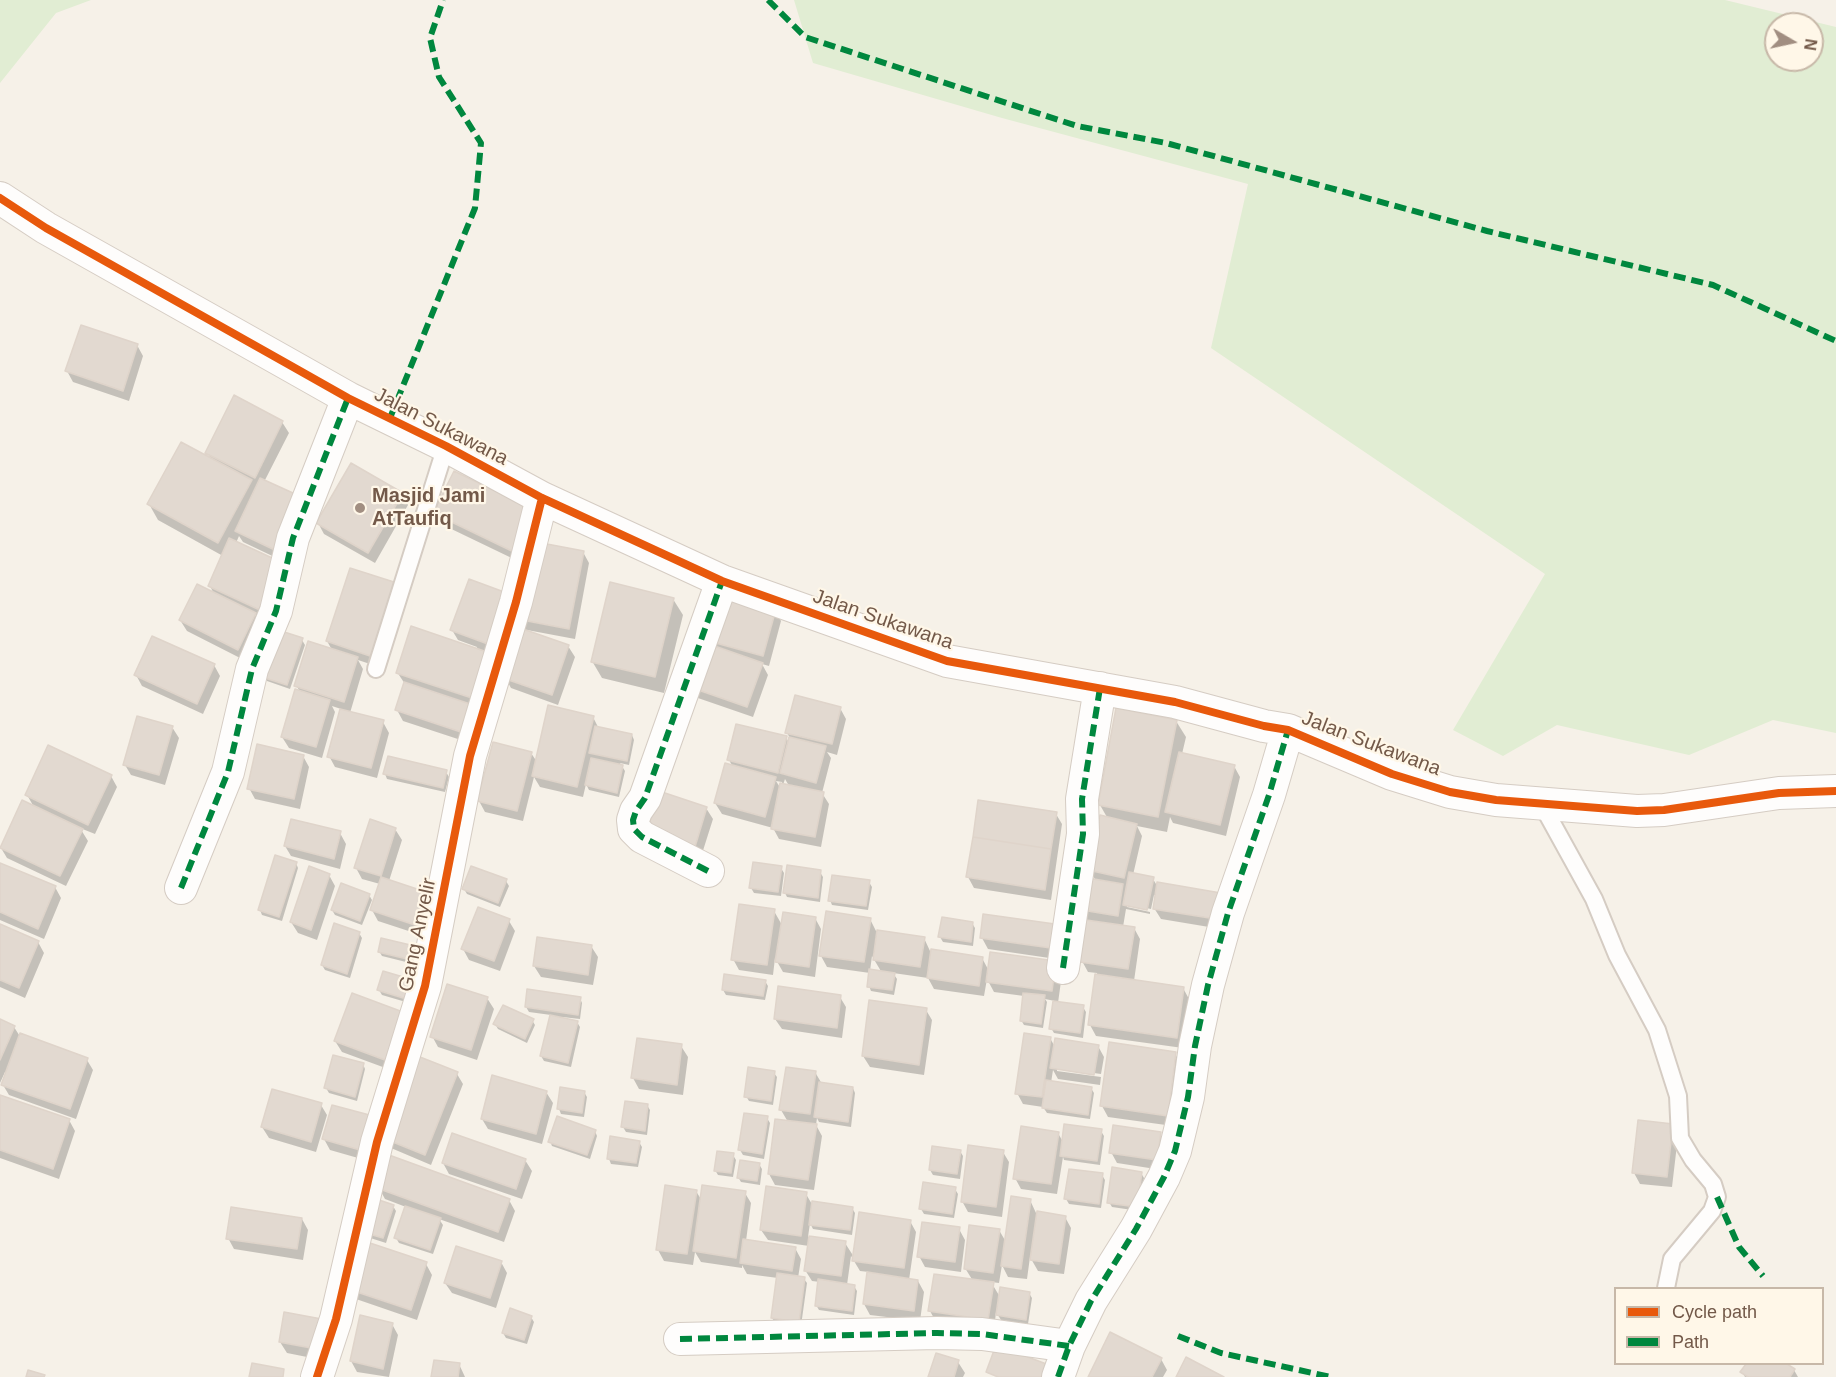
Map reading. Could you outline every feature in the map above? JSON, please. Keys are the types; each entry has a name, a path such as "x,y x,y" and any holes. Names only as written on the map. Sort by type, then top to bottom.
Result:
{"street":[{"name":"Jalan Sukawana","path":"0,198 46,228 348,398 446,446 542,498 722,581 947,661 1175,702 1264,726 1288,730 1392,774 1450,792 1496,800 1604,810 1664,810 1779,793 1836,791"},
{"path":"181,888 228,772 252,669 276,611 293,538 348,398"},
{"name":"Gang Anyelir","path":"317,1377 336,1319 377,1142 425,986 471,756 516,602 542,498"},
{"path":"708,871 642,837 634,829 633,820 645,798 722,581"},
{"path":"1063,968 1083,834 1082,799 1100,688"},
{"path":"1058,1377 1069,1346 1091,1301 1147,1208 1164,1177 1174,1151 1188,1096 1195,1046 1208,985 1228,913 1269,795 1288,730"},
{"path":"680,1339 938,1333 982,1334 1069,1346"}],"lane":[{"path":"376,669 446,446"},
{"path":"1541,803 1594,899 1617,955 1657,1030 1677,1096 1680,1138 1693,1160 1713,1184 1717,1197 1712,1211 1672,1259 1666,1287"}],"green space":[{"path":"0,0 91,0 56,13 0,83"},
{"path":"794,0 1725,0 1774,12 1764,12 1764,72 1824,72 1824,24 1836,27 1836,733 1773,720 1689,755 1557,725 1503,756 1453,730 1545,574 1211,348 1248,184 1002,118 813,63"}],"building":[{"path":"81,325 138,344 123,391 65,371"},
{"path":"234,395 283,421 255,478 205,453"},
{"path":"181,442 252,480 218,543 147,504"},
{"name":"Masjid Jami AtTaufiq","path":"351,463 403,493 368,553 316,523"},
{"path":"454,471 536,511 516,553 433,513"},
{"path":"260,478 304,498 279,552 235,531"},
{"path":"229,538 283,563 262,611 208,586"},
{"path":"531,541 584,551 569,629 517,619"},
{"path":"350,568 397,583 373,657 326,641"},
{"path":"469,579 515,596 496,647 450,630"},
{"path":"610,582 674,598 655,677 591,662"},
{"path":"197,584 256,613 238,650 179,620"},
{"path":"718,592 776,609 763,656 705,640"},
{"path":"411,626 493,654 478,700 396,673"},
{"path":"520,628 569,645 552,695 503,678"},
{"path":"278,630 303,638 287,685 262,677"},
{"path":"152,636 215,664 197,704 134,675"},
{"path":"308,641 358,657 344,702 294,686"},
{"path":"703,642 763,663 747,707 687,686"},
{"path":"404,682 473,705 464,733 395,710"},
{"path":"295,689 330,700 316,747 281,737"},
{"path":"795,695 841,707 832,744 785,733"},
{"path":"548,705 594,716 577,787 532,776"},
{"path":"1116,708 1177,720 1158,817 1098,805"},
{"path":"340,709 384,720 371,768 327,757"},
{"path":"137,716 173,726 159,775 123,765"},
{"path":"736,724 787,736 778,773 727,760"},
{"path":"595,726 632,734 627,761 589,753"},
{"path":"789,737 826,746 816,783 780,773"},
{"path":"493,742 532,752 517,811 477,801"},
{"path":"257,744 304,755 294,799 247,789"},
{"path":"48,745 112,775 88,825 25,795"},
{"path":"1179,752 1235,765 1220,825 1165,812"},
{"path":"388,756 447,770 443,788 383,774"},
{"path":"591,758 623,765 617,793 585,785"},
{"path":"725,763 776,777 765,817 714,803"},
{"path":"780,783 824,792 815,837 771,829"},
{"path":"659,791 707,807 694,850 646,835"},
{"path":"22,800 83,829 60,876 0,848"},
{"path":"978,800 1057,812 1051,849 973,837"},
{"path":"1100,815 1137,824 1124,878 1088,870"},
{"path":"291,819 341,831 334,859 284,846"},
{"path":"370,819 396,828 381,876 354,868"},
{"path":"973,837 1051,849 1045,890 966,877"},
{"path":"275,855 297,862 279,917 258,910"},
{"path":"753,862 782,866 778,892 749,888"},
{"path":"0,863 56,886 38,929 0,912"},
{"path":"787,865 821,870 818,898 783,893"},
{"path":"309,866 330,874 311,930 290,922"},
{"path":"471,866 507,879 498,903 462,889"},
{"path":"1129,872 1154,877 1147,910 1123,905"},
{"path":"832,875 870,880 866,906 828,901"},
{"path":"381,877 441,897 430,930 370,910"},
{"path":"1082,877 1123,884 1118,916 1076,909"},
{"path":"1157,882 1221,893 1216,919 1153,909"},
{"path":"341,883 370,894 360,921 331,910"},
{"path":"739,904 775,909 767,965 731,960"},
{"path":"478,907 510,919 494,961 461,949"},
{"path":"826,911 871,918 864,962 819,956"},
{"path":"783,912 816,917 809,967 775,962"},
{"path":"983,914 1062,925 1058,949 980,938"},
{"path":"942,917 973,922 971,942 938,937"},
{"path":"1086,920 1135,927 1128,969 1080,962"},
{"path":"334,923 360,932 347,974 321,965"},
{"path":"0,924 39,941 19,988 0,980"},
{"path":"877,930 925,937 920,967 873,960"},
{"path":"537,937 592,945 588,975 533,966"},
{"path":"381,938 423,948 420,962 378,952"},
{"path":"931,949 983,957 979,986 927,978"},
{"path":"990,952 1056,961 1052,991 986,982"},
{"path":"869,969 895,973 892,990 867,987"},
{"path":"383,971 420,982 413,1001 377,990"},
{"path":"724,974 766,980 763,996 722,990"},
{"path":"1095,974 1184,987 1177,1038 1088,1025"},
{"path":"447,984 488,997 471,1050 430,1037"},
{"path":"778,986 841,995 837,1028 774,1019"},
{"path":"527,989 581,997 578,1015 525,1007"},
{"path":"352,993 411,1015 393,1063 334,1041"},
{"path":"1023,993 1045,995 1041,1024 1020,1021"},
{"path":"869,1000 927,1008 919,1065 862,1056"},
{"path":"1053,1001 1084,1005 1080,1033 1049,1029"},
{"path":"503,1005 534,1019 525,1039 493,1024"},
{"path":"550,1015 578,1021 568,1063 540,1056"},
{"path":"0,1019 15,1026 0,1060"},
{"path":"20,1033 88,1058 70,1109 1,1085"},
{"path":"1024,1033 1051,1037 1042,1097 1015,1094"},
{"path":"637,1038 682,1044 677,1085 631,1078"},
{"path":"1055,1038 1099,1045 1094,1075 1050,1068"},
{"path":"1109,1042 1176,1052 1168,1116 1100,1106"},
{"path":"333,1055 364,1063 355,1097 324,1088"},
{"path":"415,1055 458,1072 425,1155 383,1138"},
{"path":"748,1067 775,1071 771,1101 744,1097"},
{"path":"786,1067 816,1071 810,1114 779,1110"},
{"path":"492,1075 547,1091 536,1134 481,1119"},
{"path":"1046,1080 1092,1087 1088,1115 1042,1108"},
{"path":"819,1082 853,1087 848,1122 814,1117"},
{"path":"560,1087 585,1091 582,1113 557,1109"},
{"path":"272,1089 322,1103 311,1142 261,1127"},
{"path":"0,1095 70,1119 53,1169 0,1150"},
{"path":"625,1101 648,1104 645,1131 621,1127"},
{"path":"332,1105 377,1117 367,1152 322,1139"},
{"path":"744,1113 768,1116 762,1154 738,1150"},
{"path":"557,1116 596,1130 587,1155 548,1142"},
{"path":"775,1119 817,1124 808,1180 768,1174"},
{"path":"1638,1120 1673,1124 1667,1177 1632,1173"},
{"path":"1064,1124 1102,1129 1097,1161 1060,1156"},
{"path":"1113,1125 1161,1132 1157,1160 1109,1153"},
{"path":"1021,1126 1059,1132 1051,1184 1013,1179"},
{"path":"452,1133 526,1159 516,1189 442,1163"},
{"path":"610,1136 640,1141 636,1163 607,1159"},
{"path":"968,1145 1004,1150 996,1207 961,1202"},
{"path":"932,1146 961,1150 957,1174 929,1170"},
{"path":"717,1151 734,1153 731,1173 714,1171"},
{"path":"389,1155 510,1199 498,1232 377,1188"},
{"path":"740,1160 760,1163 757,1181 737,1178"},
{"path":"1112,1167 1142,1172 1137,1207 1107,1203"},
{"path":"1069,1169 1103,1173 1099,1204 1064,1199"},
{"path":"923,1182 956,1187 952,1214 919,1209"},
{"path":"665,1185 697,1190 687,1254 656,1250"},
{"path":"702,1185 746,1191 736,1258 693,1251"},
{"path":"766,1186 807,1192 801,1236 760,1230"},
{"path":"1011,1196 1031,1199 1021,1269 1001,1266"},
{"path":"370,1197 394,1205 383,1238 359,1231"},
{"path":"812,1201 853,1207 850,1230 809,1225"},
{"path":"405,1206 441,1218 430,1250 394,1238"},
{"path":"231,1207 302,1218 297,1249 226,1239"},
{"path":"1037,1211 1066,1216 1059,1264 1030,1260"},
{"path":"859,1212 911,1220 904,1268 852,1261"},
{"path":"922,1222 960,1227 955,1262 917,1257"},
{"path":"969,1225 1000,1229 993,1273 964,1269"},
{"path":"809,1236 846,1241 841,1276 804,1271"},
{"path":"743,1239 796,1247 792,1271 740,1263"},
{"path":"364,1241 427,1262 411,1310 348,1289"},
{"path":"456,1246 502,1261 490,1298 444,1283"},
{"path":"867,1272 918,1280 914,1311 863,1304"},
{"path":"777,1273 805,1277 799,1322 771,1318"},
{"path":"934,1274 994,1282 988,1320 928,1311"},
{"path":"818,1279 855,1285 852,1311 815,1306"},
{"path":"1000,1287 1030,1292 1026,1320 996,1315"},
{"path":"510,1308 532,1316 524,1340 502,1333"},
{"path":"284,1312 327,1320 322,1350 279,1342"},
{"path":"360,1315 393,1323 383,1369 350,1361"},
{"path":"1110,1332 1162,1358 1152,1377 1088,1377"},
{"path":"996,1345 1049,1365 1044,1377 998,1377 986,1372"},
{"path":"936,1353 959,1360 954,1377 928,1377"},
{"path":"1186,1357 1224,1377 1176,1377"},
{"path":"434,1360 460,1363 458,1377 431,1377"},
{"path":"252,1363 284,1369 283,1377 249,1377"},
{"path":"1745,1365 1789,1365 1795,1369 1790,1377 1748,1377 1740,1372"},
{"path":"28,1370 45,1375 44,1377 26,1377"}],"marked path":[{"path":"390,418 475,208 481,143 439,77 430,38 443,0"},
{"path":"768,0 805,37 1077,126 1166,143 1487,231 1713,285 1836,341"},
{"path":"181,888 228,772 252,669 276,611 293,538 348,398"},
{"path":"708,871 642,837 634,829 633,820 645,798 722,581"},
{"path":"1063,968 1083,834 1082,799 1100,688"},
{"path":"1058,1377 1069,1346 1091,1301 1136,1229 1175,1151 1188,1097 1195,1046 1208,985 1228,913 1269,795 1288,730"},
{"path":"1717,1197 1739,1247 1763,1276"},
{"path":"680,1339 937,1333 982,1334 1069,1346"},
{"path":"1178,1336 1221,1353 1331,1377"}],"cycle path":[{"path":"0,198 46,228 348,398 446,446 542,498 722,581 947,661 1175,702 1264,726 1288,730 1392,774 1450,792 1496,800 1637,811 1664,810 1779,793 1836,791"},
{"path":"317,1377 336,1319 377,1142 425,986 470,756 516,602 542,498"}],"place":[{"name":"Masjid Jami AtTaufiq","path":"360,508"}]}
